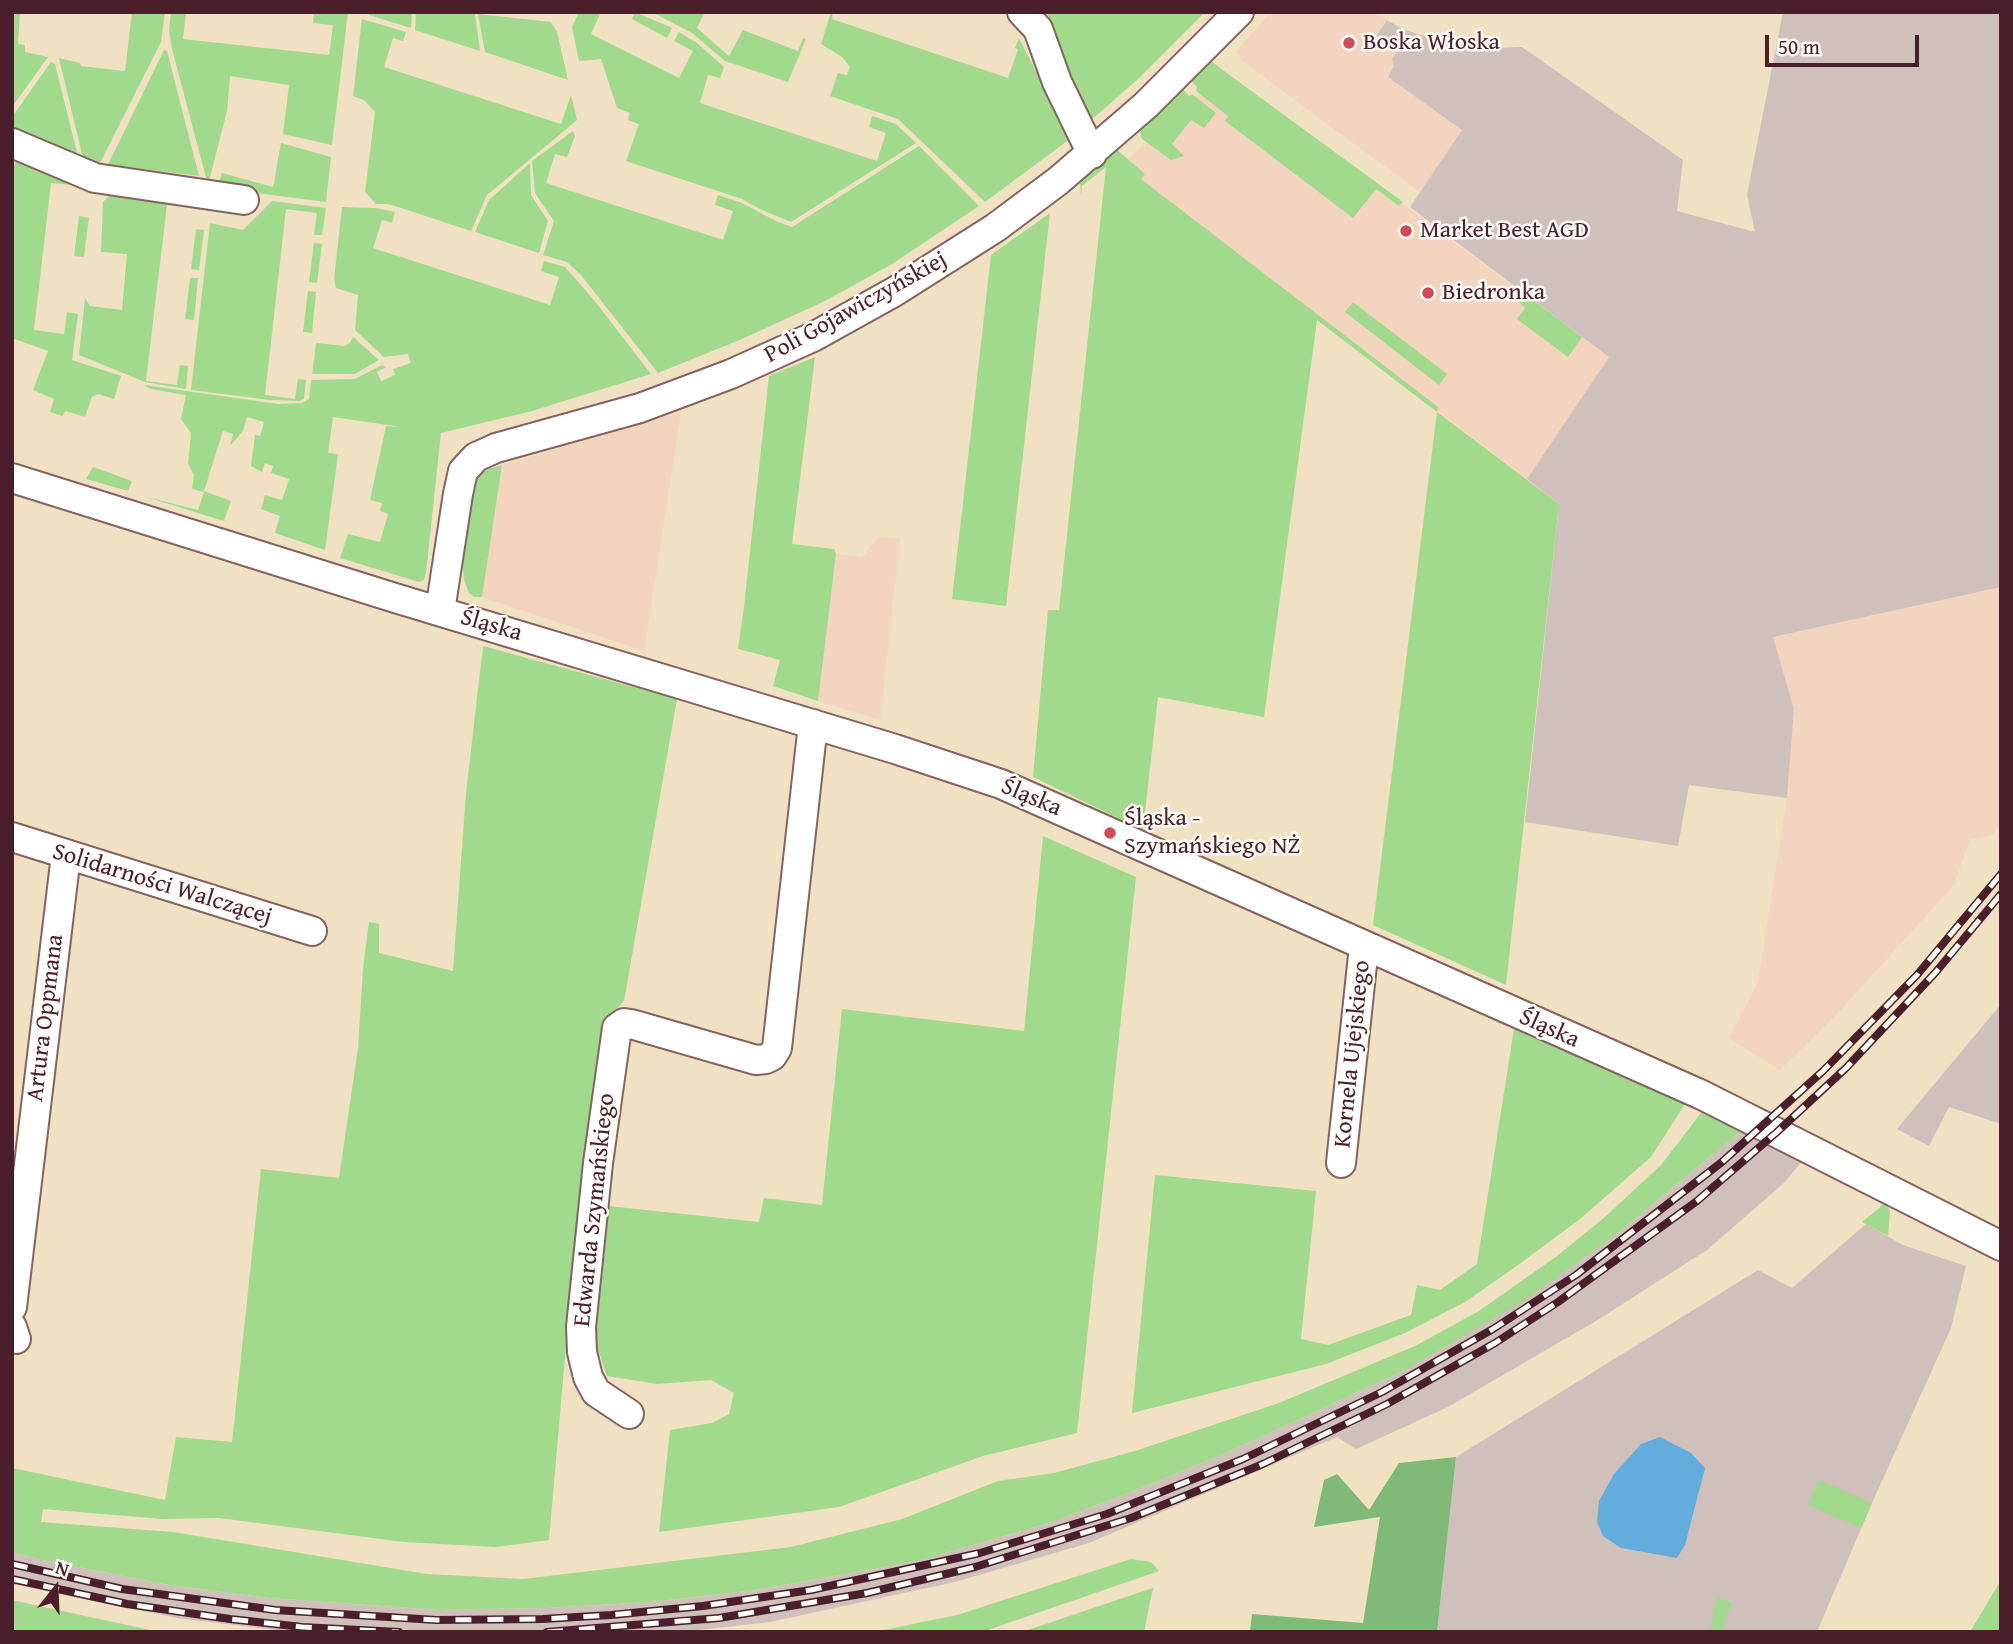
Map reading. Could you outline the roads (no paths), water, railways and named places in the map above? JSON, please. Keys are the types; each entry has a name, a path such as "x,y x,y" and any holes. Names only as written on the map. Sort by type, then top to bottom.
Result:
{"street":[{"path":"1022,12 1038,29 1057,82 1092,154"},
{"name":"Poli Gojawiczyńskiej","path":"440,611 463,471 476,457 496,448 640,408 731,374 813,337 894,292 995,228 1092,154 1146,105 1239,12"},
{"path":"12,143 95,178 244,200"},
{"name":"Śląska","path":"12,478 1001,784 1702,1095 2001,1246"},
{"name":"Edwarda Szymańskiego","path":"629,1414 596,1392 588,1377 582,1352 581,1326 598,1163 617,1028 624,1023 631,1024 756,1060 772,1056 777,1048 814,724"},
{"name":"Solidarności Walczącej","path":"12,837 312,932"},
{"name":"Artura Oppmana","path":"12,1307 66,856"},
{"name":"Kornela Ujejskiego","path":"1341,1163 1364,946"}],"water":[{"path":"1660,1437 1691,1453 1705,1468 1685,1545 1677,1558 1621,1548 1603,1536 1597,1522 1599,1501 1614,1474 1641,1444"}],"railway":[{"path":"12,1564 122,1589 275,1610 436,1620 543,1619 703,1606 811,1590 980,1553 1107,1514 1243,1459 1382,1392 1493,1329 1576,1275 1722,1162 1823,1071 1917,975 2001,874"},
{"path":"547,1632 719,1618 867,1593 975,1567 1131,1518 1263,1464 1387,1404 1495,1343 1558,1302 1697,1201 1846,1068 1935,973 2001,894"},
{"path":"12,1579 127,1604 230,1619 302,1627 399,1632"}],"place":[{"name":"Boska Włoska","path":"1349,43"},
{"name":"Market Best AGD","path":"1406,231"},
{"name":"Biedronka","path":"1428,293"},
{"name":"Śląska - Szymańskiego NŻ","path":"1110,833"}]}
